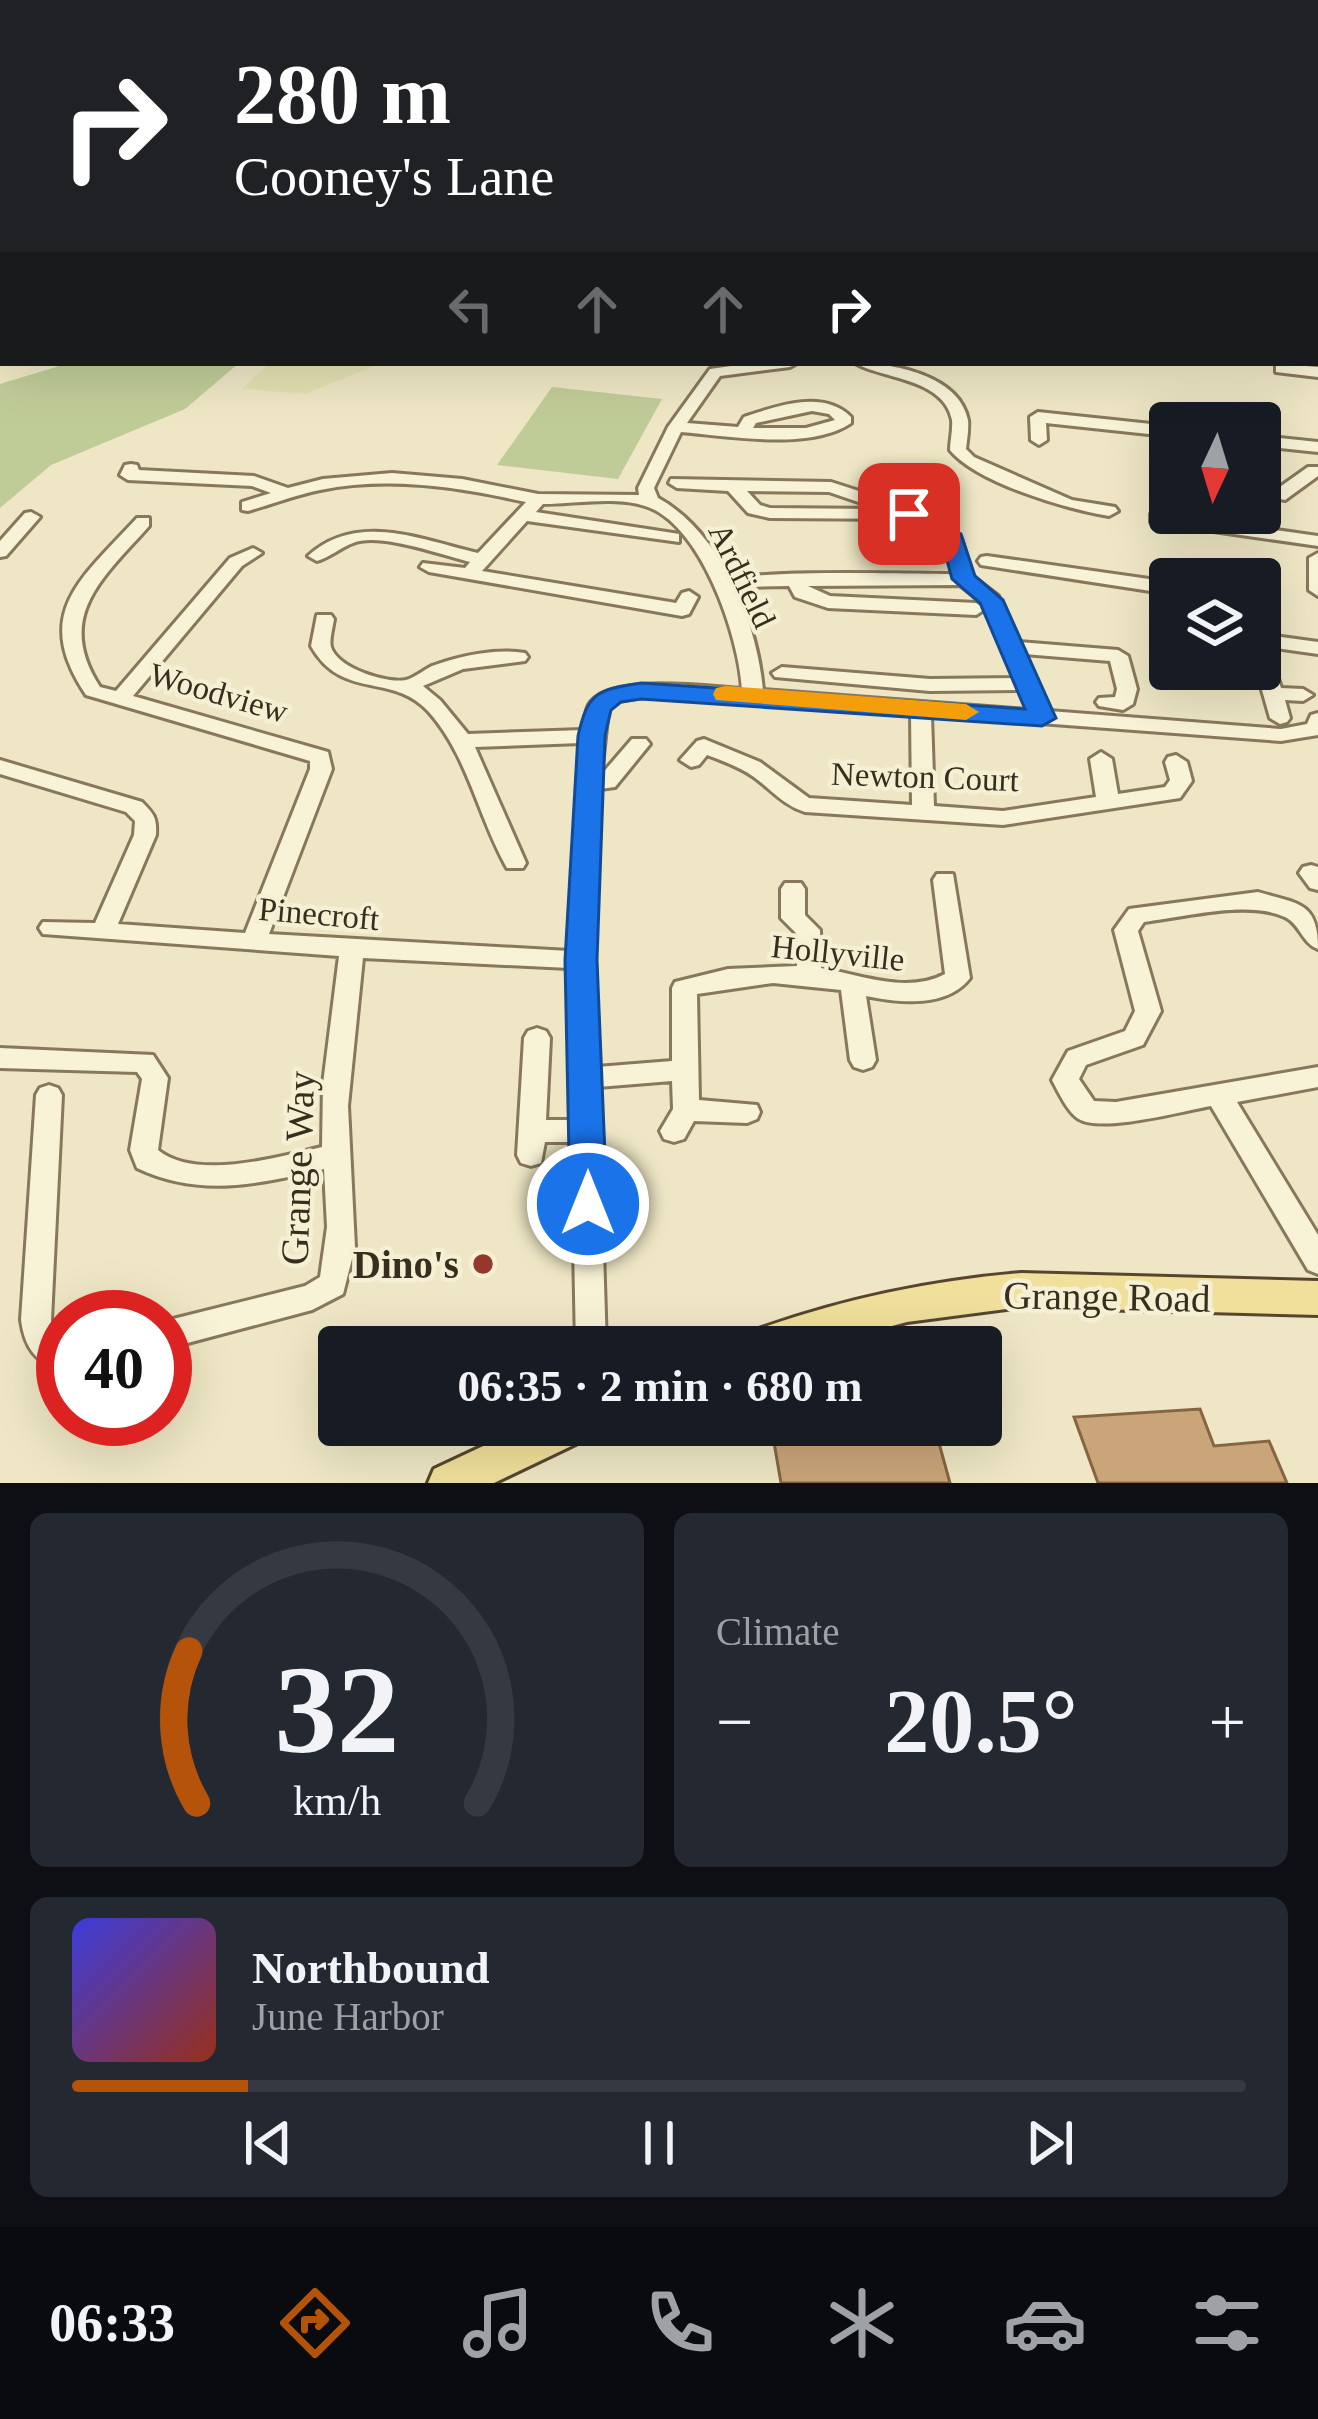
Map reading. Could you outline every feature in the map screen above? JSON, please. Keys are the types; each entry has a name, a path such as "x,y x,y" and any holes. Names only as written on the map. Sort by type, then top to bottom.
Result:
{"main road":[{"name":"Grange Road","path":"834,1326 912,1304 1059,1289 1318,1298"},
{"path":"472,1478 532,1446"}],"street":[{"path":"248,506 334,479 396,476 447,479 538,499 650,501 646,488 676,427 715,372 765,366"},
{"path":"873,366 900,373 946,398 959,417 958,450 968,461 1068,504 1109,511"},
{"path":"1281,369 1315,369"},
{"path":"676,427 744,431 821,430 841,424 844,417 830,408 801,409 750,420 744,431"},
{"path":"1039,440 1038,417 1149,429"},
{"path":"1281,443 1318,447"},
{"path":"131,469 128,475 254,481 284,492"},
{"path":"1281,495 1314,471"},
{"path":"677,484 733,487 754,509 770,513 909,514 953,538 961,569 991,600 1042,718"},
{"path":"429,567 475,566 538,499"},
{"name":"Ardfield","path":"650,501 682,519 698,542 741,631 754,677 753,695"},
{"path":"523,515 673,538"},
{"path":"0,552 31,517"},
{"path":"142,522 80,593 70,618 68,649 93,691 121,698 236,562 253,553"},
{"path":"1281,532 1318,541"},
{"path":"317,556 350,536 374,534 475,566 682,610 689,597"},
{"path":"1318,558 1318,590"},
{"path":"987,562 1149,585"},
{"path":"739,581 961,569"},
{"path":"795,579 802,593 828,602 976,609"},
{"path":"324,619 321,646 339,670 410,686 434,704 462,741 515,863"},
{"path":"1281,643 1318,648"},
{"path":"1012,647 1118,656 1127,689 1123,704 1106,702"},
{"path":"410,686 431,671 463,662 518,657"},
{"path":"782,674 930,685 1027,684"},
{"path":"1272,690 1280,718"},
{"path":"591,1326 581,960 594,714 613,696 641,691 753,695 1268,735 1317,726"},
{"path":"1273,694 1303,695"},
{"name":"Woodview","path":"121,698 320,758 320,769 255,939"},
{"path":"921,709 922,814"},
{"path":"462,741 592,736"},
{"path":"590,782 607,782 639,744"},
{"name":"Newton Court","path":"691,760 704,746 754,767 781,794 806,805 1003,818 1172,793 1181,782 1176,762"},
{"path":"1101,759 1108,802"},
{"path":"0,766 134,807 146,819 145,835 103,932"},
{"name":"Hollyville","path":"747,1112 680,1121 684,988 719,977 809,975 911,994 940,991 958,978 945,880"},
{"path":"793,889 793,918 808,930 809,975"},
{"path":"1318,940 1308,906 1258,900 1137,915 1126,930 1148,1011 1134,1038 1077,1058 1065,1080 1086,1112 1116,1113 1318,1077"},
{"name":"Pinecroft","path":"51,928 255,939 352,951 581,960"},
{"name":"Grange Way","path":"192,1329 312,1297 332,1285 338,1269 337,1089 352,951"},
{"path":"852,983 863,1060"},
{"path":"537,1038 531,1143 588,1131"},
{"path":"0,1058 143,1062 155,1078 144,1150 147,1160 160,1168 237,1174 338,1154"},
{"path":"586,1078 684,1070"},
{"path":"38,1290 49,1095"},
{"path":"1219,1096 1318,1261"}],"shaded area":[{"path":"267,366 374,366 305,394 242,389"}],"green space":[{"path":"59,366 235,366 185,409 51,465 0,508 0,384"},
{"path":"552,387 662,399 618,479 497,465"}],"building":[{"path":"1200,1409 1214,1446 1269,1441 1287,1483 1098,1483 1074,1417"},
{"path":"775,1446 940,1446 950,1483 781,1483"}],"slow traffic":[{"path":"726,694 966,712"}],"place":[{"name":"Dino's","path":"483,1264"}],"route":[{"path":"588,1204 581,960 592,736 598,706 613,696 641,691 1042,718 991,600 964,579 953,538 909,514"}]}
